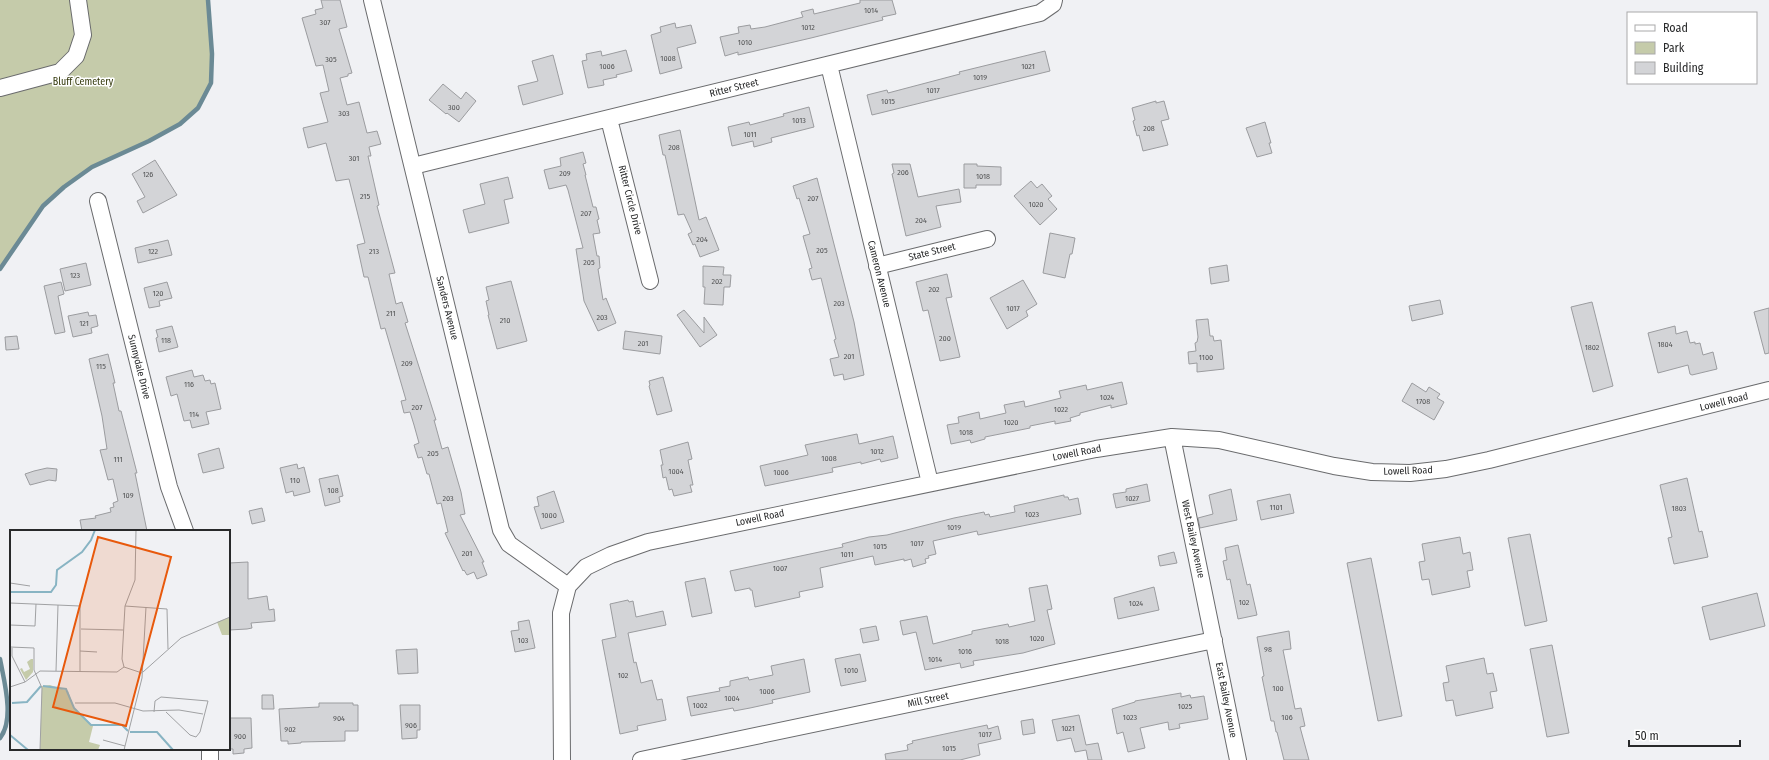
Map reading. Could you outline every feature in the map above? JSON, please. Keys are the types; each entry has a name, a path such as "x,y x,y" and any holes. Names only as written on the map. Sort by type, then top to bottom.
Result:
{"street":[{"path":"0,88 60,72 76,56 83,35 78,0"},
{"name":"Sanders Avenue","path":"372,0 501,530 509,544 568,586"},
{"name":"Ritter Street","path":"413,166 1040,13 1053,2"},
{"name":"Cameron Avenue","path":"829,65 930,483"},
{"name":"Ritter Circle Drive","path":"609,119 650,281"},
{"name":"Sunnydale Drive","path":"98,201 169,487 185,530"},
{"name":"State Street","path":"877,266 986,239"},
{"name":"Lowell Road","path":"562,760 561,613 568,586 586,567 611,555 648,542 1096,449 1172,437 1219,440 1334,466 1372,472 1410,473 1446,469 1489,460 1769,390"},
{"name":"West Bailey Avenue","path":"1172,437 1214,640"},
{"name":"Mill Street","path":"641,760 1214,640"},
{"name":"East Bailey Avenue","path":"1214,640 1238,760"}],"green space":[{"name":"Bluff Cemetery","path":"0,0 208,0 212,54 211,83 198,108 180,124 149,141 92,167 64,187 43,206 0,269"}],"building":[{"path":"321,0 340,0 347,27 339,29 352,73 348,74 348,76 340,78 347,105 359,102 367,133 377,131 381,144 369,147 371,156 368,156 379,205 377,206 395,273 389,274 396,304 402,302 408,322 405,323 436,420 434,420 442,449 448,447 461,492 465,514 460,515 484,562 482,562 487,575 477,579 474,572 467,575 464,570 463,571 445,533 448,532 441,503 437,504 429,474 427,474 422,457 418,458 414,445 419,443 414,425 410,412 404,413 401,401 406,400 385,328 381,329 368,277 364,277 357,245 365,243 349,179 336,181 326,143 308,148 303,128 328,122 320,93 329,91 323,65 316,66 302,18 316,14 315,10 323,8"},
{"path":"860,0 892,0 896,14 882,17 883,20 811,38 738,55 738,52 725,56 720,37 739,33 738,27 750,25 751,29 765,27 803,17 801,12 813,9 814,14 860,3"},
{"path":"675,23 676,28 691,25 696,43 677,48 682,68 660,74 651,35 661,32 660,27"},
{"path":"626,50 632,71 616,75 617,77 603,80 604,85 588,88 582,61 587,60 586,54 601,51 602,56"},
{"path":"1045,51 1050,71 872,115 867,95 887,90 888,93 960,74 959,72"},
{"path":"553,55 563,94 523,105 518,86 538,81 532,61"},
{"path":"443,84 461,99 466,92 476,101 459,122 447,113 446,114 429,100"},
{"path":"1156,101 1156,103 1164,101 1169,119 1161,121 1168,145 1143,151 1139,135 1137,136 1133,121 1135,120 1132,108"},
{"path":"809,107 814,127 771,138 772,142 754,147 753,141 732,146 728,127 749,122 750,125 784,116 783,114"},
{"path":"1265,122 1271,143 1269,143 1272,153 1257,157 1246,128"},
{"path":"680,130 699,220 706,217 719,250 700,257 695,244 693,245 688,234 692,232 684,214 678,215 665,155 663,155 659,135"},
{"path":"583,152 586,163 583,164 585,175 593,207 596,207 599,219 597,220 600,233 593,234 597,256 599,256 600,268 598,269 603,300 606,298 616,323 598,331 584,301 576,249 583,248 568,190 566,185 549,189 544,170 561,166 560,158"},
{"path":"155,160 177,195 143,213 137,201 145,197 132,174"},
{"path":"892,164 910,164 918,197 959,189 961,202 936,206 941,227 906,236 892,174 894,173"},
{"path":"964,164 1001,167 1001,185 976,185 976,188 964,188"},
{"path":"508,177 513,198 504,200 509,223 469,233 463,210 485,204 480,184"},
{"path":"817,178 854,322 864,375 844,380 843,374 834,376 830,359 839,357 834,340 836,339 821,278 812,280 809,269 812,268 803,236 810,234 799,198 797,199 793,186"},
{"path":"1031,181 1037,188 1042,184 1052,196 1048,199 1057,209 1040,225 1014,196"},
{"path":"1050,233 1075,238 1065,278 1043,273"},
{"path":"168,240 172,255 138,263 135,248"},
{"path":"86,263 91,285 65,291 60,269"},
{"path":"1227,265 1229,281 1211,284 1209,268"},
{"path":"703,266 724,267 723,275 731,275 730,287 724,287 723,305 704,304 705,287 703,287"},
{"path":"947,274 952,297 946,298 960,357 940,361 928,310 923,311 916,282"},
{"path":"1023,280 1037,304 1026,311 1028,316 1007,329 990,298"},
{"path":"511,281 527,341 497,349 488,315 486,301 489,300 486,287"},
{"path":"61,282 64,294 58,296 65,332 55,334 44,286"},
{"path":"167,282 172,298 159,301 160,306 149,308 144,288"},
{"path":"1440,300 1443,314 1412,321 1409,306"},
{"path":"1592,302 1613,386 1593,392 1571,307"},
{"path":"1769,308 1769,353 1765,354 1754,312"},
{"path":"684,310 704,333 704,317 717,335 700,347 677,315"},
{"path":"88,312 89,316 96,315 98,326 91,328 92,333 73,337 68,316"},
{"path":"1208,319 1210,336 1213,336 1214,341 1221,340 1224,369 1197,372 1197,363 1189,364 1188,352 1196,351 1195,343 1197,342 1198,337 1196,320"},
{"path":"172,326 178,347 159,352 156,330"},
{"path":"1675,326 1676,334 1687,331 1690,343 1700,343 1703,355 1713,352 1717,369 1692,375 1690,374 1688,365 1658,373 1648,333"},
{"path":"625,331 662,336 660,354 623,349"},
{"path":"17,336 19,349 6,350 5,337"},
{"path":"108,354 115,383 113,383 119,411 121,411 137,473 135,473 147,530 82,530 80,520 96,518 95,516 111,512 110,508 114,507 113,503 118,501 113,479 108,480 100,450 107,449 102,416 89,359"},
{"path":"192,370 194,377 203,375 205,381 210,380 211,384 215,383 221,409 206,412 209,424 192,428 190,420 184,421 177,394 171,396 166,377"},
{"path":"663,377 672,411 657,415 649,381"},
{"path":"1122,382 1127,404 1111,408 1111,405 1080,413 1080,415 1070,418 1071,421 1055,424 1055,421 1030,426 1030,428 985,437 985,439 971,443 970,440 951,444 947,425 959,423 958,417 979,412 980,419 1006,413 1004,405 1024,401 1025,407 1061,398 1059,391 1086,385 1087,390"},
{"path":"1412,383 1426,392 1429,387 1440,394 1437,398 1444,402 1434,420 1402,401"},
{"path":"857,434 859,444 893,436 898,458 881,462 880,459 861,464 861,462 832,468 833,472 765,486 760,466 808,455 805,445"},
{"path":"688,442 692,459 688,460 693,485 690,485 692,492 674,496 672,489 669,490 666,477 663,478 661,465 663,465 660,450"},
{"path":"219,448 224,468 203,473 198,454"},
{"path":"297,464 298,469 304,467 310,492 294,496 293,491 286,493 280,468"},
{"path":"47,468 57,469 56,481 49,480 30,485 25,474"},
{"path":"338,475 343,496 339,497 340,502 325,506 319,479"},
{"path":"1687,478 1699,532 1702,531 1708,557 1674,564 1668,538 1672,537 1660,485"},
{"path":"1147,484 1150,501 1116,508 1113,494 1126,492 1126,489"},
{"path":"1231,489 1237,520 1200,528 1198,518 1213,514 1209,495"},
{"path":"554,491 564,522 541,529 534,507 539,506 537,497"},
{"path":"1290,494 1294,513 1261,520 1257,501"},
{"path":"1064,495 1064,497 1068,497 1069,500 1078,498 1081,514 978,535 977,531 933,541 936,554 928,556 929,558 925,559 926,563 913,567 911,559 875,565 873,556 820,568 823,587 799,592 800,597 755,607 752,590 750,590 750,588 735,591 730,571 843,547 842,544 869,537 887,535 954,518 984,512 985,515 989,514 990,517 1015,512 1014,506"},
{"path":"262,508 265,521 252,524 249,511"},
{"path":"1530,534 1547,621 1525,626 1508,538"},
{"path":"1460,537 1463,554 1470,552 1473,570 1467,571 1470,587 1432,595 1429,579 1422,580 1419,562 1425,561 1422,544"},
{"path":"1238,545 1247,585 1250,584 1257,615 1238,619 1230,579 1227,580 1223,561 1227,560 1225,548"},
{"path":"1174,552 1177,563 1160,566 1158,556"},
{"path":"1371,558 1402,716 1378,721 1347,563"},
{"path":"248,562 248,599 267,596 269,610 274,609 275,621 251,623 252,628 230,630 230,563"},
{"path":"705,578 712,613 692,617 685,582"},
{"path":"1047,585 1052,609 1047,610 1055,644 1023,653 973,661 974,665 961,668 960,663 925,670 916,632 903,635 900,621 927,616 933,644 972,634 972,631 1008,624 1009,627 1035,621 1029,588"},
{"path":"1154,587 1159,610 1118,619 1114,598"},
{"path":"1757,593 1765,626 1710,640 1702,607"},
{"path":"628,600 629,602 633,601 636,617 663,611 666,625 628,633 634,663 636,662 641,683 652,680 657,700 662,699 666,720 637,726 638,730 620,734 602,640 616,637 610,604"},
{"path":"529,620 535,648 515,652 511,631 519,630 518,622"},
{"path":"876,626 879,640 863,643 860,629"},
{"path":"1289,631 1291,649 1283,650 1295,709 1301,708 1305,726 1300,727 1309,760 1284,760 1274,721 1271,721 1262,677 1264,676 1257,637"},
{"path":"1552,645 1569,733 1547,737 1530,649"},
{"path":"417,649 418,673 398,674 396,650"},
{"path":"860,654 866,681 841,686 835,659"},
{"path":"1484,658 1487,674 1493,673 1497,691 1490,692 1493,708 1456,716 1453,700 1446,701 1443,683 1449,682 1446,666"},
{"path":"804,659 810,692 772,700 773,703 750,708 734,711 733,708 691,716 687,697 720,691 719,688 730,686 730,681 748,677 749,680 773,675 771,666"},
{"path":"1181,693 1181,697 1190,695 1191,698 1204,696 1208,719 1179,724 1180,728 1169,730 1168,722 1140,728 1145,748 1128,752 1123,732 1117,734 1112,709 1135,701"},
{"path":"262,695 273,695 274,709 262,709"},
{"path":"319,703 353,703 353,705 358,705 358,731 345,731 345,741 301,742 288,744 288,741 281,741 279,709 319,707"},
{"path":"400,705 420,705 420,730 417,730 417,738 402,739"},
{"path":"1079,715 1086,745 1098,743 1102,760 1088,760 1086,750 1075,752 1071,738 1057,741 1052,720"},
{"path":"230,718 251,718 252,748 244,749 244,753 233,754 233,749 230,749"},
{"path":"1033,719 1035,733 1023,735 1021,721"},
{"path":"987,725 988,729 998,726 1001,739 978,744 980,755 960,760 886,760 885,754 908,750 907,745 913,743 912,741"}],"waterway":[{"path":"0,269 43,206 64,187 92,167 149,141 180,124 198,108 211,83 212,54 208,0"},
{"path":"0,659 6,689 8,710 7,721 0,738"}]}
